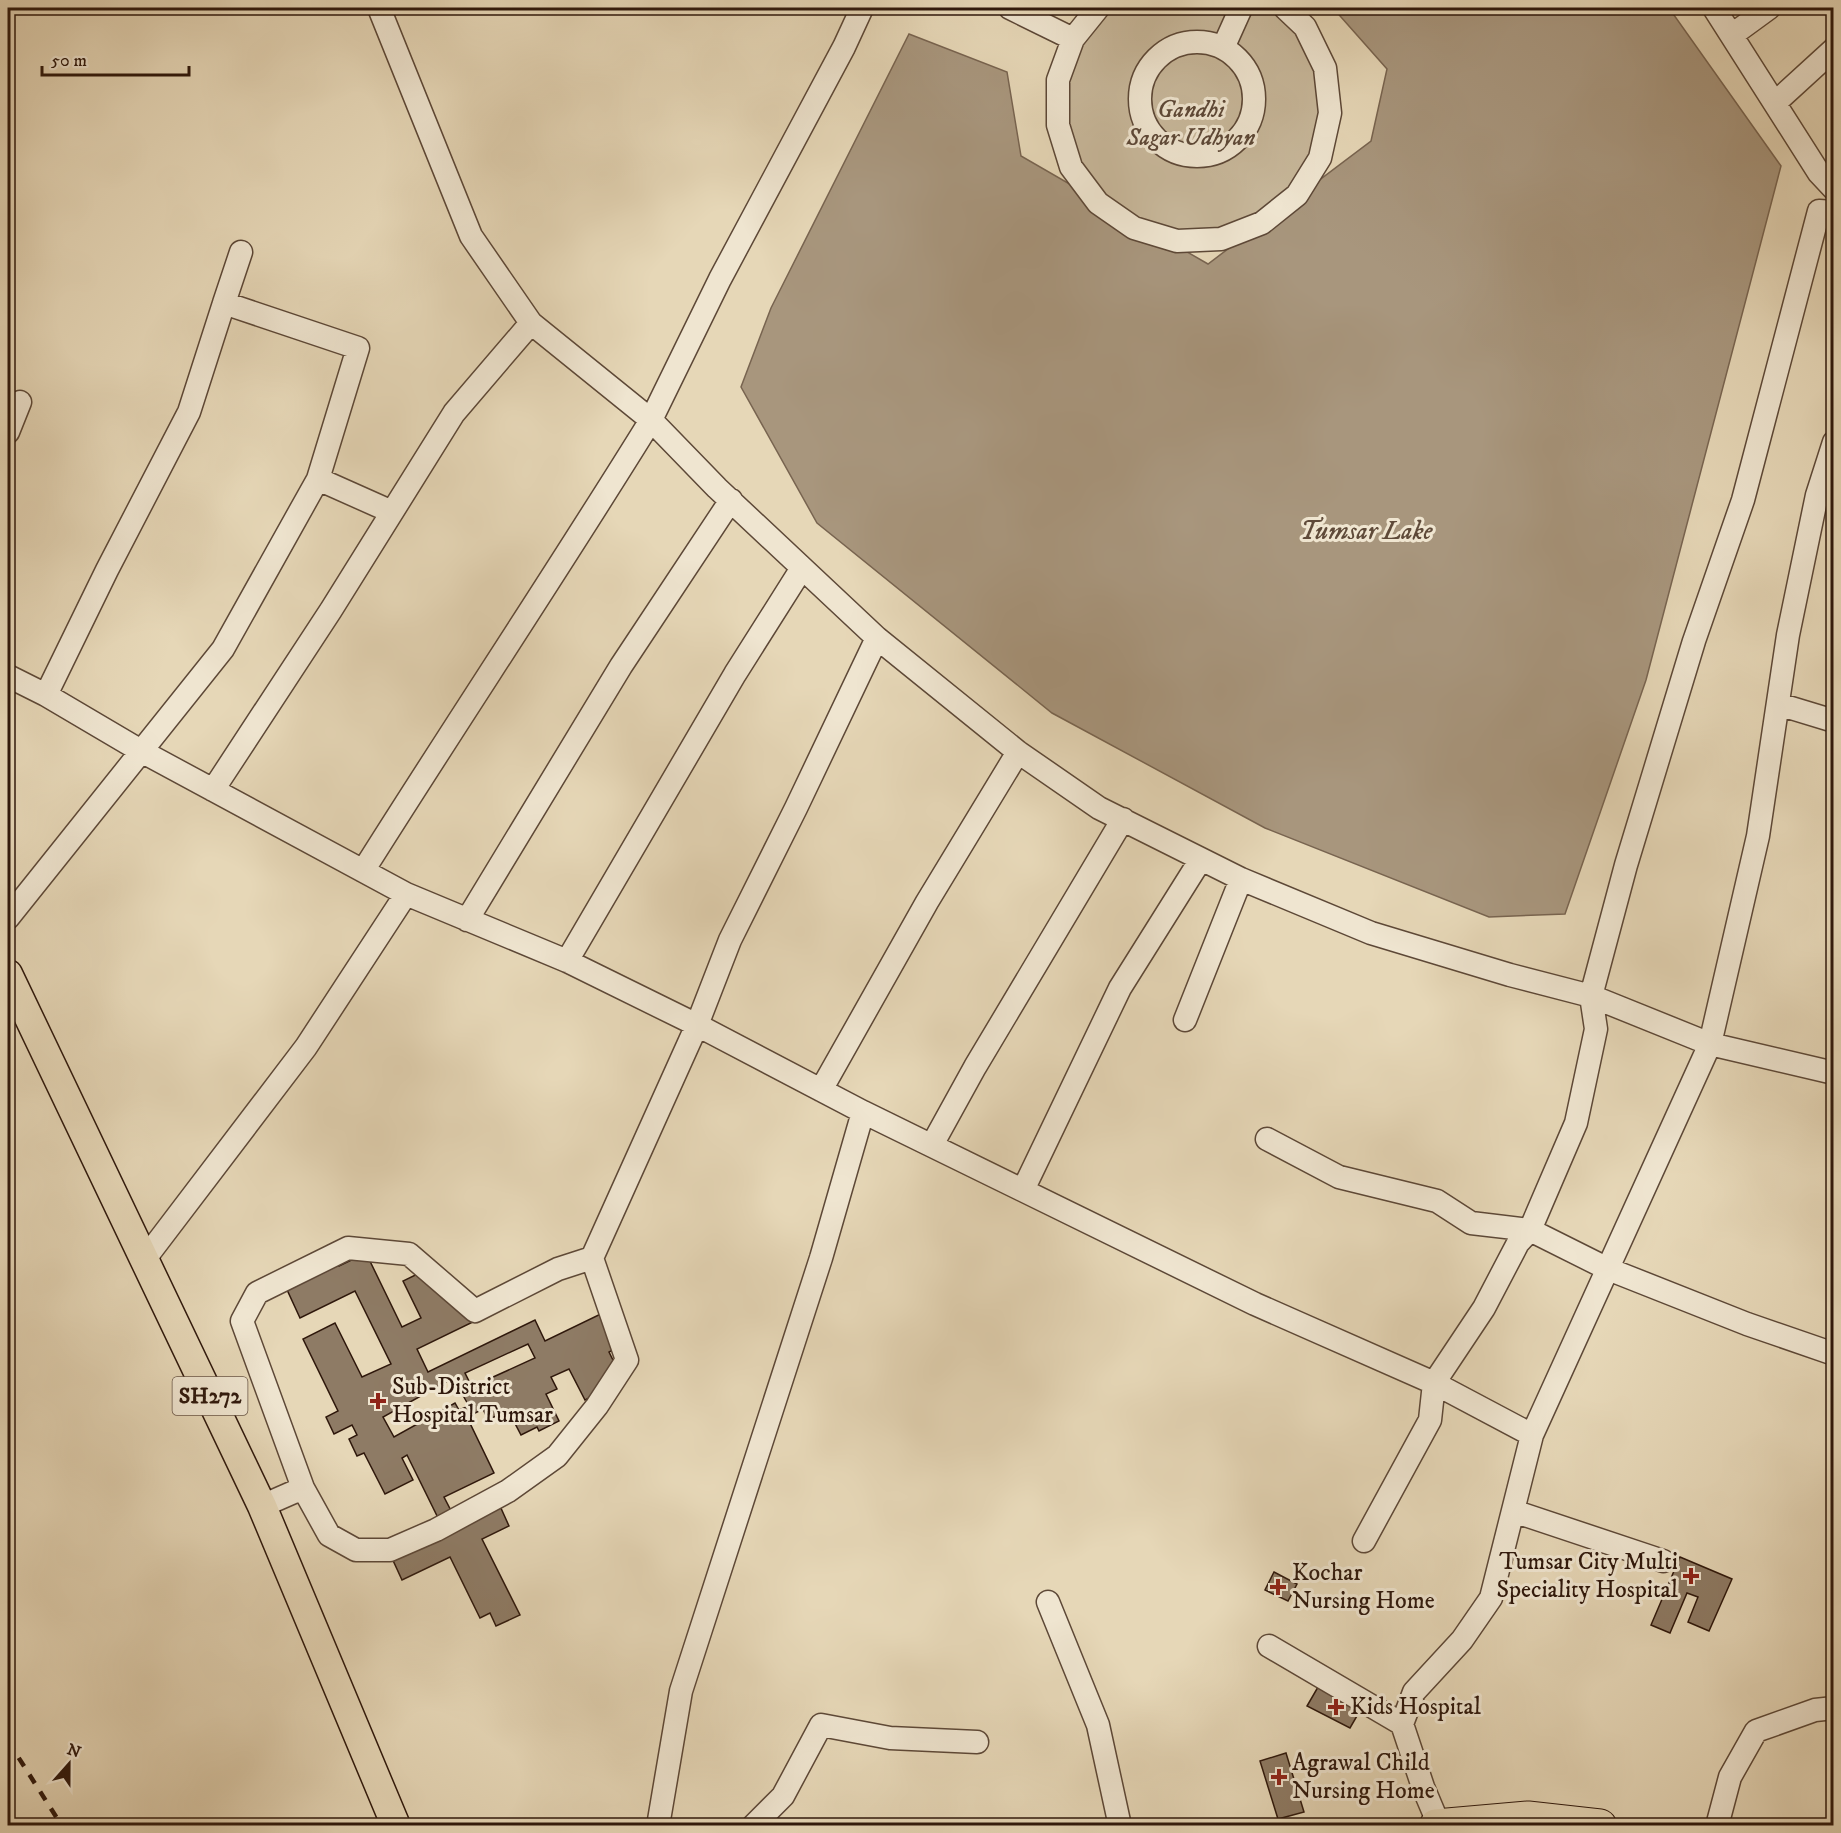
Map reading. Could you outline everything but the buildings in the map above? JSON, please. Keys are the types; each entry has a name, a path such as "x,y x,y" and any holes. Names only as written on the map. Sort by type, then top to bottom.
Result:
{"highway":[{"path":"1438,1825 1528,1818 1600,1826"}],"main road":[{"name":"SH272","path":"8,974 262,1506 396,1826"}],"street":[{"path":"379,8 471,236 531,323 651,420 731,500 878,638 1018,752 1099,807 1240,879 1371,933 1510,975 1591,996 1710,1044 1833,1072"},
{"path":"1010,8 1073,39"},
{"path":"1098,8 1073,39 1058,80 1058,125 1071,167 1098,203 1134,228 1177,241 1221,239 1262,223 1297,195 1320,158 1330,113 1325,68 1305,27 1286,8"},
{"path":"1223,48 1241,8"},
{"path":"1714,8 1819,173 1833,189"},
{"path":"1732,35 1770,8"},
{"path":"363,871 651,420 720,279 864,9"},
{"path":"1205,42 1223,48 1238,59 1249,74 1254,92 1254,111 1247,128 1234,143 1218,152 1200,156 1181,154 1164,146 1150,132 1142,115 1140,96 1143,78 1153,62 1177,46 1205,42"},
{"path":"1775,103 1833,49"},
{"path":"1364,1541 1430,1420 1434,1383 1484,1308 1518,1243 1530,1230 1576,1123 1596,1029 1591,996 1626,864 1687,663 1743,500 1819,211 1833,212"},
{"path":"46,695 107,570 189,412 241,252"},
{"path":"8,918 223,649 318,480 358,348 224,303"},
{"path":"213,790 331,610 454,413 531,323"},
{"path":"8,432 20,402"},
{"path":"1438,1825 1402,1724 1414,1692 1462,1640 1491,1598 1532,1435 1710,1044 1758,836 1788,635 1817,495 1833,442"},
{"path":"318,480 392,512"},
{"path":"467,920 621,666 731,500"},
{"path":"567,961 735,674 802,568"},
{"path":"592,1258 558,1269 475,1311 409,1254 348,1248 256,1293 242,1321 303,1488 329,1535 356,1550 390,1550 436,1530 508,1491 556,1456 597,1406 627,1360 592,1258 697,1025 730,940 878,638"},
{"path":"8,676 46,695 141,751 406,894 567,961 697,1025 863,1112 1255,1304 1434,1383 1532,1435"},
{"path":"1778,704 1833,721"},
{"path":"821,1090 927,902 1018,752"},
{"path":"932,1145 975,1067 1123,819"},
{"path":"1023,1190 1120,988 1201,859"},
{"path":"1185,1020 1240,879"},
{"path":"144,1260 306,1047 406,894"},
{"path":"658,1826 681,1691 820,1258 863,1112"},
{"path":"1267,1139 1339,1178 1437,1201 1471,1223 1530,1230 1608,1269 1747,1324 1833,1354"},
{"path":"262,1506 303,1488"},
{"path":"1513,1511 1663,1561"},
{"path":"1048,1602 1098,1725 1120,1826"},
{"path":"1269,1646 1402,1724"},
{"path":"1717,1826 1730,1777 1756,1731 1815,1710 1833,1708"},
{"path":"753,1826 783,1796 821,1725 890,1738 977,1742"}],"green space":[{"name":"Gandhi Sagar Udhyan","path":"1098,8 1265,8 1305,27 1325,68 1320,158 1262,223 1177,241 1097,203 1058,125 1073,39"}],"water":[{"name":"Tumsar Lake","path":"1333,8 1669,8 1781,166 1646,680 1565,914 1489,917 1265,828 1052,713 817,523 741,387 771,308 909,34 1007,72 1021,156 1208,264 1371,141 1387,69"}],"railway":[{"path":"8,1741 62,1826"}],"place":[{"name":"Sub-District Hospital Tumsar","path":"378,1401"},
{"name":"Tumsar City Multi Speciality Hospital","path":"1691,1576"},
{"name":"Kochar Nursing Home","path":"1278,1587"},
{"name":"Kids Hospital","path":"1336,1707"},
{"name":"Agrawal Child Nursing Home","path":"1279,1777"}]}
